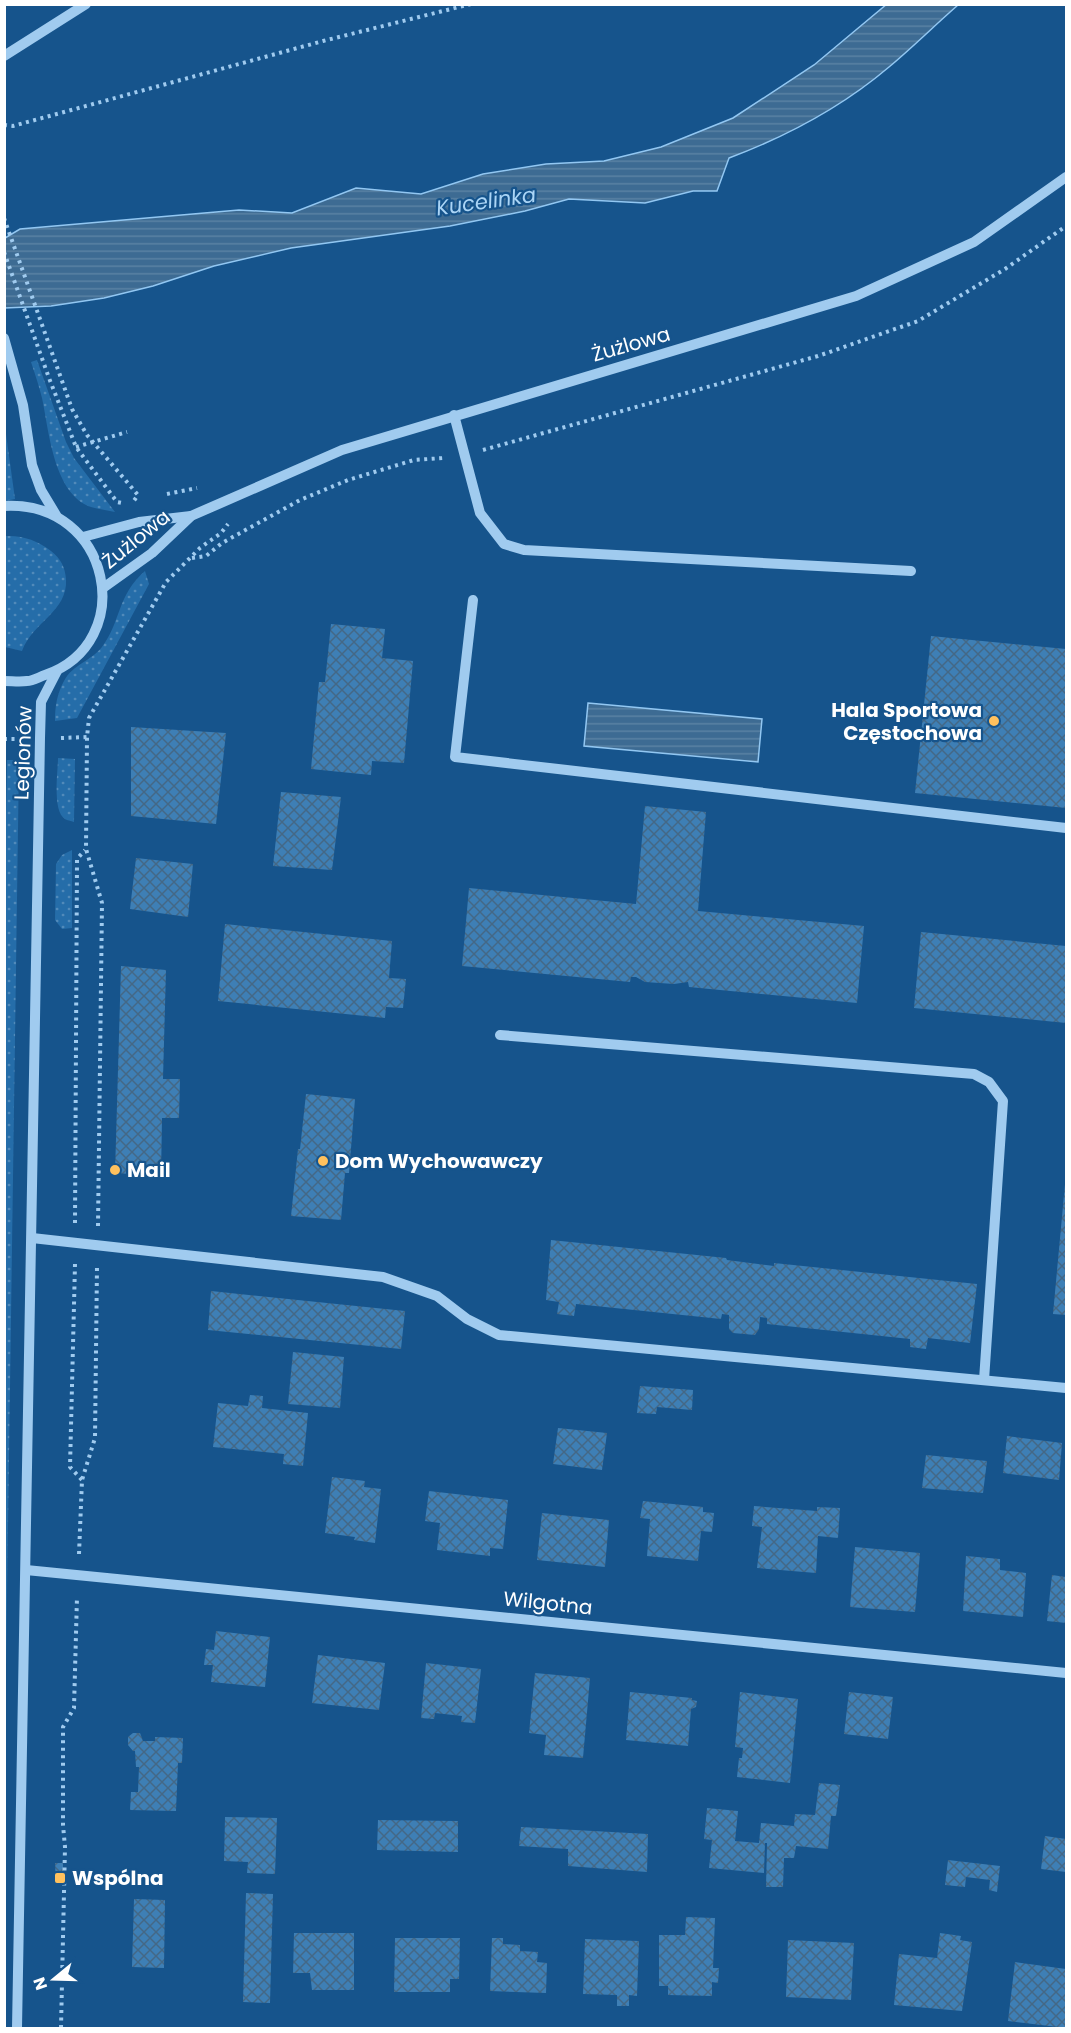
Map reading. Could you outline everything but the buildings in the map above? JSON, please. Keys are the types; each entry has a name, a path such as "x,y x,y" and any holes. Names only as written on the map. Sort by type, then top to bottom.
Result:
{"street":[{"path":"4,57 86,4"},
{"name":"Żużlowa","path":"83,537 139,522 191,516 342,450 856,296 974,242 1066,177"},
{"path":"4,338 23,405 32,465 41,490 56,515 83,537 97,561 103,588 101,613 92,636 77,656 57,671 27,681 4,681"},
{"path":"454,415 480,513 504,544 524,550 911,571"},
{"path":"4,506 25,505 56,515"},
{"name":"Żużlowa","path":"103,588 152,553 191,516"},
{"path":"473,600 455,757 1066,828"},
{"name":"Legionów","path":"17,2028 41,702 57,671"},
{"path":"500,1035 974,1074 989,1082 1003,1101 984,1380"},
{"path":"32,1238 383,1276 437,1296 467,1319 499,1335 1066,1388"},
{"name":"Wilgotna","path":"26,1570 1066,1673"}],"path":[{"path":"4,125 13,126 323,41 471,4"},
{"path":"4,218 76,418 93,442 138,495 131,505 117,502 76,447 4,252"},
{"path":"480,451 818,356 909,324 969,291 1066,226"},
{"path":"76,447 126,432"},
{"path":"79,1556 82,1480 95,1438 102,903 86,849 89,718 162,588 192,558 206,556 222,543 300,500 348,480 414,460 448,457"},
{"path":"56,738 87,737"},
{"path":"4,739 22,739"},
{"path":"82,1480 70,1467 75,1243 77,859 86,849"},
{"path":"61,2028 65,1847 63,1727 74,1708 77,1595"}],"shaded area":[{"path":"37,360 66,442 74,458 115,512 88,506 76,498 67,487 54,458 42,398 31,362"},
{"path":"5,427 15,499 4,501"},
{"path":"5,536 23,537 46,547 60,560 66,579 62,600 34,632 22,651 5,647"},
{"path":"145,571 149,584 77,718 55,721 57,700 67,676 102,647 113,628 129,589"},
{"path":"58,758 75,759 74,822 65,819 58,808"},
{"path":"7,760 19,760 5,1735 4,928"},
{"path":"72,850 72,928 62,929 55,920 56,864 62,855"}],"water":[{"name":"Kucelinka","path":"887,4 958,5 889,67 852,95 792,130 729,158 717,191 693,191 645,203 569,199 525,211 450,226 291,248 214,266 153,286 104,298 51,306 5,308 5,238 20,229 239,210 292,213 356,188 421,194 483,174 546,164 604,161 661,147 733,118 814,65"},
{"path":"588,703 762,719 758,762 584,746"}],"place":[{"name":"Hala Sportowa Częstochowa","path":"994,721"},
{"name":"Dom Wychowawczy","path":"323,1161"},
{"name":"Mail","path":"115,1170"},
{"name":"Wspólna","path":"60,1878"}]}
